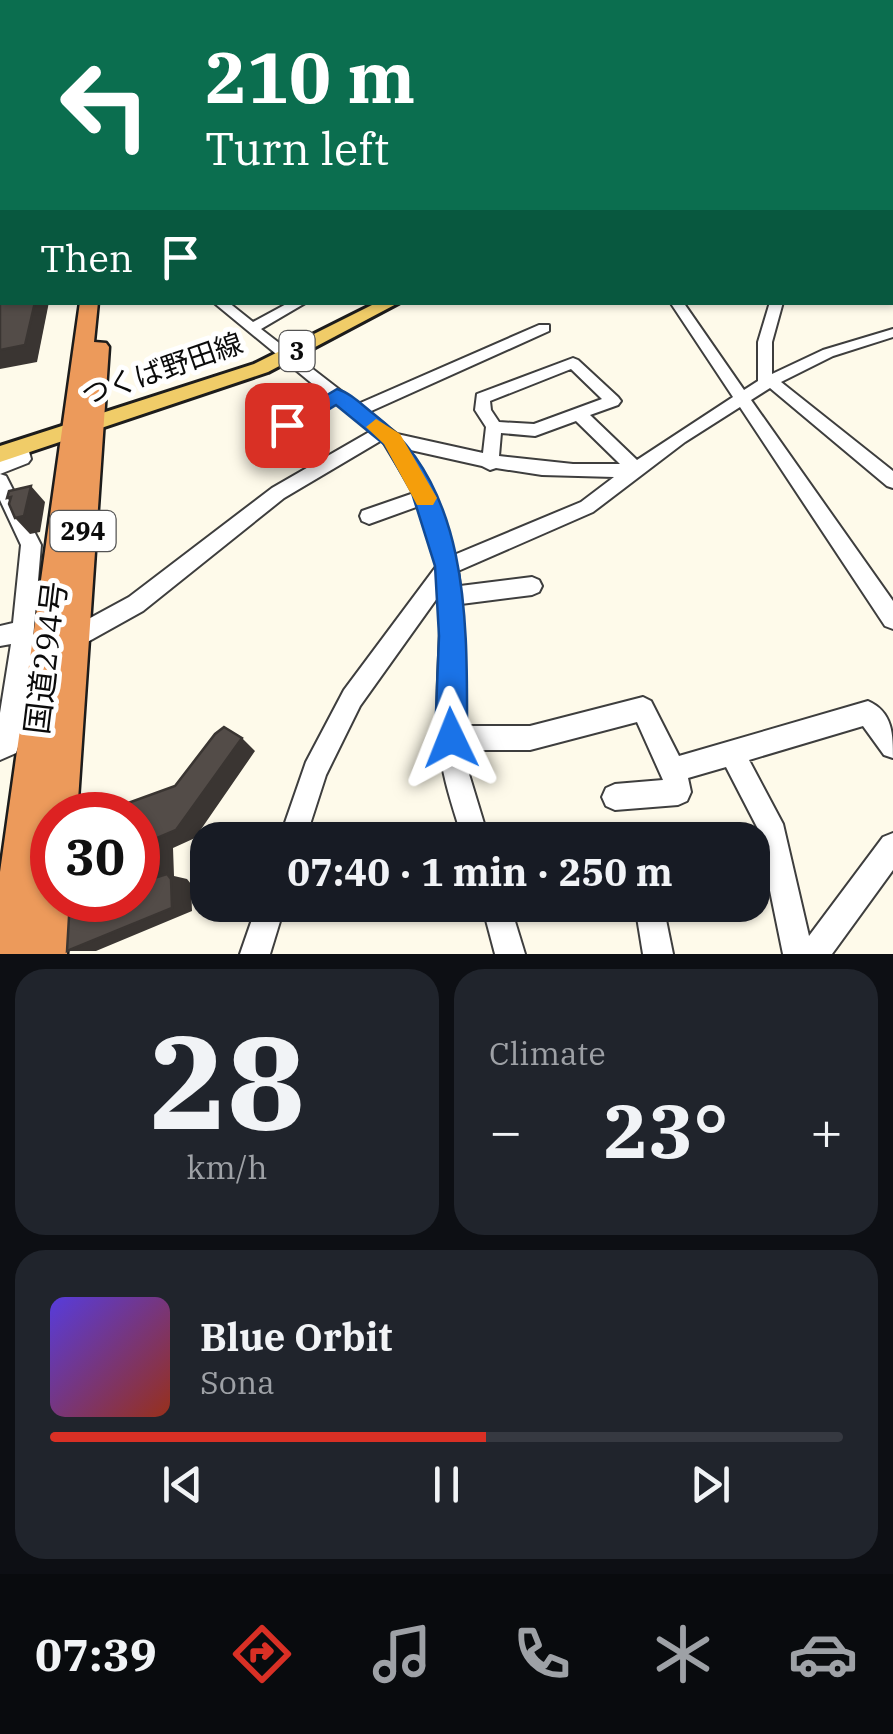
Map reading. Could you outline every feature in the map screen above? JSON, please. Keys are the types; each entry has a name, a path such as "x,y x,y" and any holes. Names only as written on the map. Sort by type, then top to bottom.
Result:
{"highway":[{"name":"国道294号","path":"83,427 89,305"},
{"name":"国道294号","path":"10,954 33,641 83,427 103,305"},
{"name":"国道294号","path":"33,641 55,792"},
{"path":"46,954 49,922"}],"main road":[{"name":"つくば野田線","path":"10,451 287,356 386,305"}],"street":[{"path":"223,305 387,436 424,497 448,566 453,636 451,738 456,774 471,822"},
{"path":"252,328 295,305"},
{"path":"678,305 893,619"},
{"path":"776,305 766,326 763,348 768,382 893,481"},
{"path":"357,411 544,328"},
{"path":"298,822 315,771 352,698 448,566 587,507 768,382 828,353 893,332"},
{"path":"490,464 494,427 483,410 482,398 573,363 613,401 535,430 494,427"},
{"path":"262,440 337,396"},
{"path":"580,415 637,470"},
{"path":"33,641 136,604 278,493 387,436 490,464 590,473 637,470"},
{"path":"0,467 22,459 10,451"},
{"path":"0,481 8,513 31,545 33,641 7,744 0,748"},
{"path":"369,516 424,497"},
{"path":"450,596 532,586"},
{"path":"451,738 530,738 643,709 673,770 678,792 616,797"},
{"path":"673,770 868,713 893,746"},
{"path":"732,752 770,824 798,954"},
{"path":"814,954 893,847"},
{"path":"255,954 265,922"},
{"path":"501,922 510,954"},
{"path":"652,922 658,954"}],"building":[{"path":"0,305 34,305 25,345 0,350"},
{"path":"31,486 24,516 15,518 9,504 11,497 7,498 9,491"},
{"path":"224,727 242,738 176,830 160,837 158,792 175,786"},
{"path":"167,874 171,879 172,908 160,913 160,876"},
{"path":"69,922 138,922 67,951"}],"slow traffic":[{"path":"376,427 392,439 425,498"}],"route":[{"path":"287,425 337,396 392,439 423,492 448,566 453,636 451,738"}]}
